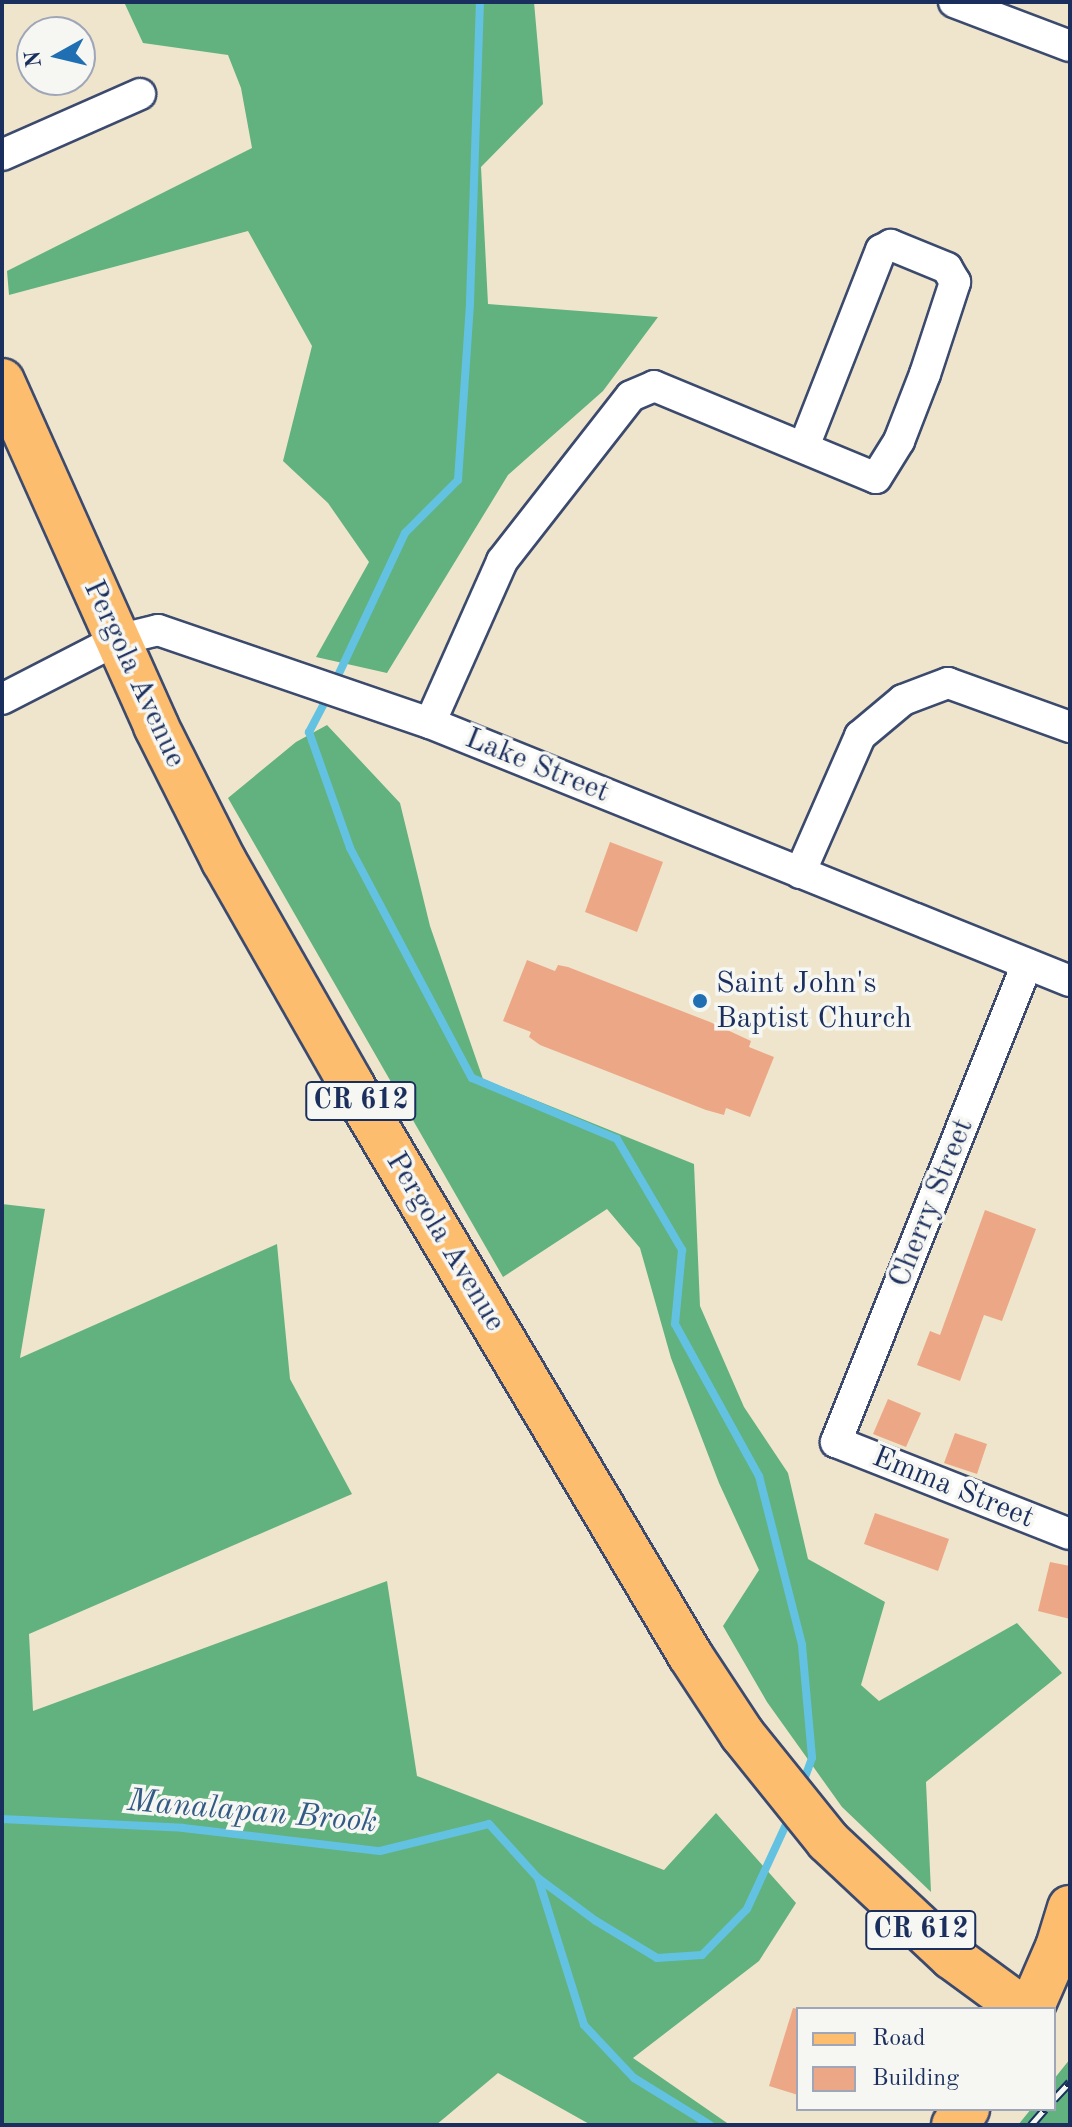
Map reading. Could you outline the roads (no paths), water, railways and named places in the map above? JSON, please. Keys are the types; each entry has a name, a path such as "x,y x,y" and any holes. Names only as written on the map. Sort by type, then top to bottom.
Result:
{"main road":[{"name":"Pergola Avenue","path":"2,381 117,640 224,861 351,1084 690,1655 781,1786 828,1841 952,1957 1020,2007"},
{"path":"1032,2007 1058,1947 1070,1908"}],"street":[{"path":"954,2 1070,46"},
{"path":"2,155 140,94"},
{"path":"430,723 502,561 631,396 654,386 876,478 899,441 925,374 955,282 947,268 891,245 881,250 804,446"},
{"name":"Lake Street","path":"2,699 117,640 158,630 430,723 1070,981"},
{"path":"800,873 860,736 903,700 948,683 1070,727"},
{"name":"Cherry Street","path":"836,1442 1027,964"},
{"name":"Emma Street","path":"836,1442 1070,1534"}],"waterway":[{"path":"334,684 405,533 458,480 470,302 480,2"},
{"path":"328,696 309,732 350,848 472,1078 617,1139 682,1250 675,1324 759,1476 802,1645 812,1758 802,1785"},
{"path":"538,1878 596,1921 657,1958 702,1955 747,1909 790,1816"},
{"name":"Manalapan Brook","path":"2,1819 183,1828 380,1851 489,1824 538,1878 584,2025 634,2078 710,2125"}],"railway":[{"path":"1056,2097 1070,2082"},
{"path":"1031,2125 1043,2111"}],"place":[{"name":"Saint John's Baptist Church","path":"700,1001"}]}
